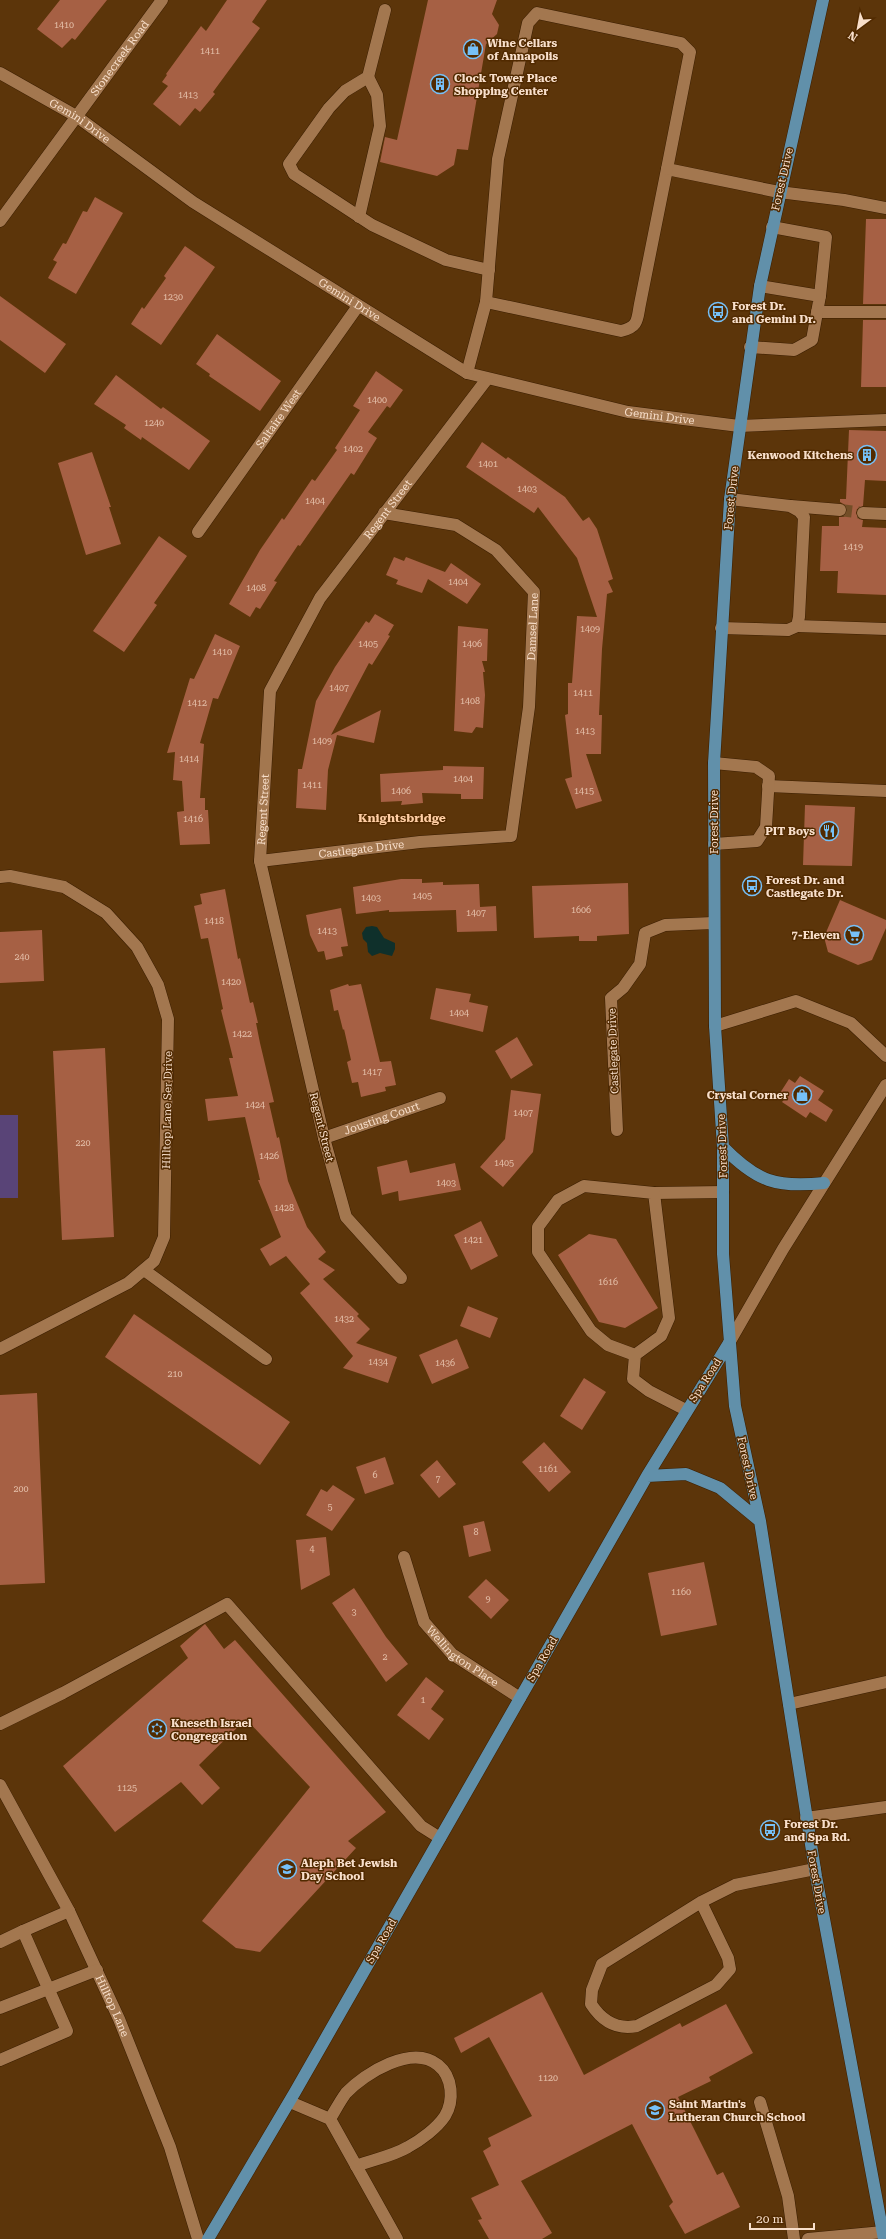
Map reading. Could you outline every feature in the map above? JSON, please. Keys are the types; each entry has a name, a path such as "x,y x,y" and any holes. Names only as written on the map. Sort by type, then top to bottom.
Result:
{"main road":[{"name":"Forest Drive","path":"823,0 779,192 760,286 750,347 730,499 714,763 713,923 715,1026 723,1147 723,1254 735,1406 760,1521 806,1818 884,2236"},
{"path":"723,1147 738,1162 770,1181 796,1186 824,1183"},
{"name":"Spa Road","path":"208,2239 290,2102 647,1476 686,1410 729,1343"},
{"path":"647,1476 686,1474 720,1488 760,1521"}],"street":[{"name":"Stonecreek Road","path":"0,221 162,0"},
{"path":"359,217 380,126 377,95 368,77 385,10"},
{"path":"467,373 486,302 498,159 528,23 537,13 681,43 690,52 635,324 631,329 621,331 486,302"},
{"name":"Gemini Drive","path":"0,73 76,116 193,202 467,373 628,412 739,426 886,420"},
{"path":"368,77 345,91 329,108 289,164 294,174 372,225 446,260 489,270"},
{"path":"667,169 779,192 844,200 886,208"},
{"path":"750,347 794,350 812,340 820,296 826,237 772,227"},
{"path":"760,286 820,296"},
{"name":"Saltaire West","path":"198,532 358,306"},
{"path":"817,312 886,312"},
{"name":"Regent Street","path":"401,1278 346,1217 324,1138 260,861 270,691 320,598 487,379"},
{"path":"730,499 840,510"},
{"path":"790,506 799,511 804,517 799,617 797,626"},
{"name":"Damsel Lane","path":"384,513 456,525 496,550 534,592 529,707 511,836"},
{"path":"863,513 886,514"},
{"path":"721,628 788,630 797,626 886,629"},
{"path":"714,763 756,767 769,776 766,828 757,841 714,844"},
{"path":"768,786 886,791"},
{"name":"Castlegate Drive","path":"260,861 420,842 511,836"},
{"name":"Hilltop Lane Ser Drive","path":"0,877 10,876 64,887 106,914 138,947 158,985 168,1019 164,1237 154,1261 128,1283 0,1349"},
{"name":"Castlegate Drive","path":"617,1130 611,998 623,988 640,964 646,932 665,925 713,923"},
{"path":"715,1026 796,1001 850,1023 886,1056"},
{"name":"Spa Road","path":"729,1343 824,1183 886,1085"},
{"name":"Jousting Court","path":"324,1138 440,1098"},
{"path":"635,1355 608,1345 591,1331 538,1252 538,1227 558,1200 584,1186 654,1193 723,1192"},
{"path":"654,1193 669,1318 661,1336 635,1355 633,1378 649,1391 686,1410"},
{"path":"144,1270 266,1359"},
{"name":"Wellington Place","path":"404,1557 424,1622 452,1654 520,1698"},
{"path":"0,1724 63,1693 227,1604 421,1826 440,1838"},
{"path":"789,1704 886,1682"},
{"name":"Hilltop Lane","path":"0,1785 69,1911 120,2019 170,2147 198,2239"},
{"path":"806,1818 886,1807"},
{"path":"701,1902 728,1958 730,1969 724,1978 716,1985 637,2026 626,2028 607,2023 591,2004 592,1990 602,1964 701,1902 735,1885 815,1869"},
{"path":"0,1942 69,1911"},
{"path":"0,2060 67,2031 23,1931"},
{"path":"0,2008 97,1970"},
{"path":"330,2119 345,2094 366,2076 395,2061 420,2059 438,2065 444,2072 451,2093 445,2115 435,2127 407,2148 356,2166"},
{"path":"290,2102 330,2119 397,2239"},
{"path":"760,2102 788,2196 794,2239"},
{"path":"808,2239 884,2236"}],"shaded area":[{"path":"0,1115 18,1115 18,1198 0,1198"}],"water":[{"path":"366,927 377,927 384,938 395,943 395,949 392,956 380,953 372,956 368,952 367,943 363,939 362,933"}],"building":[{"path":"60,0 107,0 75,40 72,38 62,48 37,29"},
{"path":"227,0 267,0 252,22 260,28 213,92 215,94 200,112 195,108 180,126 153,104 168,86 162,82 167,75 166,74 201,26 206,31"},
{"name":"Clock Tower Place Shopping Center","path":"428,0 497,0 492,14 499,25 497,34 486,44 468,150 457,149 454,165 437,176 380,162 385,137 397,140"},
{"path":"95,197 123,213 76,294 48,278 57,262 53,260 63,243 66,244 83,211 87,212"},
{"path":"866,219 886,219 886,304 863,304"},
{"path":"185,246 215,267 161,345 131,324 142,307 144,309 166,278 164,276"},
{"path":"0,296 66,344 45,373 0,340"},
{"path":"863,320 886,320 886,387 861,387"},
{"path":"217,334 281,381 260,411 209,376 210,374 196,364"},
{"path":"376,371 403,390 390,408 387,406 368,432 377,438 354,475 351,473 300,546 298,545 274,581 277,582 260,609 256,607 250,617 229,604 260,550 282,518 284,520 312,479 315,481 337,450 335,448 360,410 353,406"},
{"path":"116,375 161,409 163,407 210,441 189,470 142,437 141,440 124,428 126,425 94,404"},
{"path":"849,430 886,431 886,481 865,480 863,506 857,509 856,513 859,519 863,520 862,527 886,528 886,595 837,593 838,571 820,571 822,526 839,526 839,517 844,517 847,511 847,506 840,502 840,499 846,499"},
{"path":"482,442 506,459 508,457 565,497 583,521 589,517 597,529 613,579 608,581 613,592 607,594 602,649 599,715 602,715 601,754 586,754 602,801 576,809 565,779 572,777 565,715 568,714 568,683 572,683 577,616 597,617 577,558 538,507 534,513 466,467"},
{"path":"92,452 111,507 109,507 121,544 86,555 58,463"},
{"path":"159,536 187,556 154,603 157,605 124,652 93,631"},
{"path":"394,557 404,561 406,557 445,572 451,563 481,584 467,604 428,579 422,593 396,584 398,580 386,575"},
{"path":"375,614 394,625 388,635 390,636 372,665 369,663 331,735 381,710 374,743 337,735 328,770 326,810 296,808 298,769 302,769 316,701 335,667 366,621 369,623"},
{"path":"458,626 488,629 487,661 482,661 485,672 483,672 485,695 483,728 476,727 472,733 454,731"},
{"path":"215,634 240,646 218,699 213,698 200,743 204,744 200,798 205,798 205,810 208,810 210,844 180,845 177,812 184,811 182,781 173,780 175,752 167,753 190,678 194,679"},
{"path":"443,766 484,767 483,799 461,799 461,794 422,793 423,803 401,805 402,801 381,802 380,774 443,770"},
{"name":"PIT Boys","path":"805,805 855,807 852,866 803,865"},
{"path":"401,879 422,879 422,883 443,882 443,885 479,884 480,907 496,906 497,931 457,932 456,910 389,912 389,910 356,914 353,887"},
{"path":"628,883 629,934 597,936 597,941 579,941 579,936 534,938 532,886"},
{"path":"225,889 238,959 240,958 250,1003 253,1002 258,1023 256,1023 260,1043 274,1102 269,1103 277,1138 279,1137 288,1181 307,1227 326,1252 318,1259 335,1270 323,1279 359,1314 357,1316 370,1329 356,1343 397,1357 388,1383 343,1368 353,1356 300,1293 310,1284 286,1256 270,1266 260,1249 281,1237 258,1180 260,1180 245,1117 208,1121 205,1099 238,1096 229,1058 233,1058 221,1010 223,1009 208,938 201,939 194,906 202,904 200,894"},
{"name":"7-Eleven","path":"840,900 886,920 886,928 872,960 858,965 828,952 824,937"},
{"path":"341,908 348,946 341,947 343,956 326,960 324,951 318,952 310,935 306,915"},
{"path":"42,930 44,981 0,983 0,932"},
{"path":"348,984 349,986 361,984 380,1062 391,1061 396,1085 385,1087 386,1091 361,1097 358,1082 352,1083 347,1062 351,1060 344,1029 343,1030 338,1010 334,1011 330,990"},
{"path":"436,988 471,994 469,1002 488,1006 483,1032 430,1019"},
{"path":"517,1037 533,1065 511,1079 495,1051"},
{"path":"105,1048 114,1237 62,1240 53,1051"},
{"name":"Crystal Corner","path":"800,1076 824,1091 818,1100 833,1110 826,1122 810,1112 806,1118 782,1102 786,1097 780,1093 789,1079 795,1083"},
{"path":"511,1090 541,1094 533,1152 503,1187 480,1167 505,1139"},
{"path":"407,1160 410,1173 455,1163 461,1190 399,1201 398,1191 382,1195 377,1167"},
{"path":"481,1221 498,1256 471,1270 454,1235"},
{"path":"589,1234 616,1239 658,1308 625,1328 599,1322 558,1255"},
{"path":"468,1306 498,1318 490,1338 460,1326"},
{"path":"134,1314 290,1422 260,1465 105,1357"},
{"path":"457,1339 469,1368 432,1384 419,1355"},
{"path":"584,1378 606,1392 582,1430 560,1416"},
{"path":"37,1393 45,1583 0,1585 0,1395"},
{"path":"544,1442 571,1472 549,1492 522,1462"},
{"path":"385,1457 394,1484 365,1494 356,1467"},
{"path":"437,1460 456,1484 439,1498 420,1475"},
{"path":"333,1485 355,1499 332,1531 306,1515 321,1489 327,1492"},
{"path":"484,1521 491,1551 469,1557 463,1526"},
{"path":"326,1537 330,1575 301,1590 296,1540"},
{"path":"704,1562 717,1625 661,1636 648,1573"},
{"path":"486,1579 509,1600 491,1619 468,1597"},
{"path":"354,1588 386,1637 408,1664 386,1682 332,1603"},
{"path":"205,1624 224,1649 235,1640 386,1812 348,1841 356,1848 260,1952 236,1948 202,1921 310,1787 246,1719 199,1765 220,1788 202,1805 181,1782 115,1832 63,1766 188,1658 180,1646"},
{"path":"426,1677 444,1691 431,1709 444,1719 429,1740 397,1715"},
{"path":"542,1992 584,2075 680,2023 682,2027 726,2004 753,2053 709,2077 711,2081 678,2097 717,2175 723,2172 740,2207 685,2234 669,2206 673,2202 632,2124 521,2181 552,2233 542,2239 489,2239 478,2220 482,2219 471,2198 499,2185 483,2151 491,2146 488,2138 532,2116 489,2037 461,2053 454,2038"}],"tunnel":[{"path":"840,510 863,513"}],"place":[{"name":"Wine Cellars of Annapolis","path":"473,49"},
{"name":"Clock Tower Place Shopping Center","path":"440,84"},
{"name":"Forest Dr. and Gemini Dr.","path":"718,312"},
{"name":"Kenwood Kitchens","path":"867,455"},
{"name":"PIT Boys","path":"829,831"},
{"name":"Forest Dr. and Castlegate Dr.","path":"752,886"},
{"name":"7-Eleven","path":"854,935"},
{"name":"Crystal Corner","path":"802,1095"},
{"name":"Kneseth Israel Congregation","path":"157,1729"},
{"name":"Forest Dr. and Spa Rd.","path":"770,1830"},
{"name":"Aleph Bet Jewish Day School","path":"287,1869"},
{"name":"Saint Martin's Lutheran Church School","path":"655,2110"}],"district":[{"name":"Knightsbridge","path":"402,818"}]}
